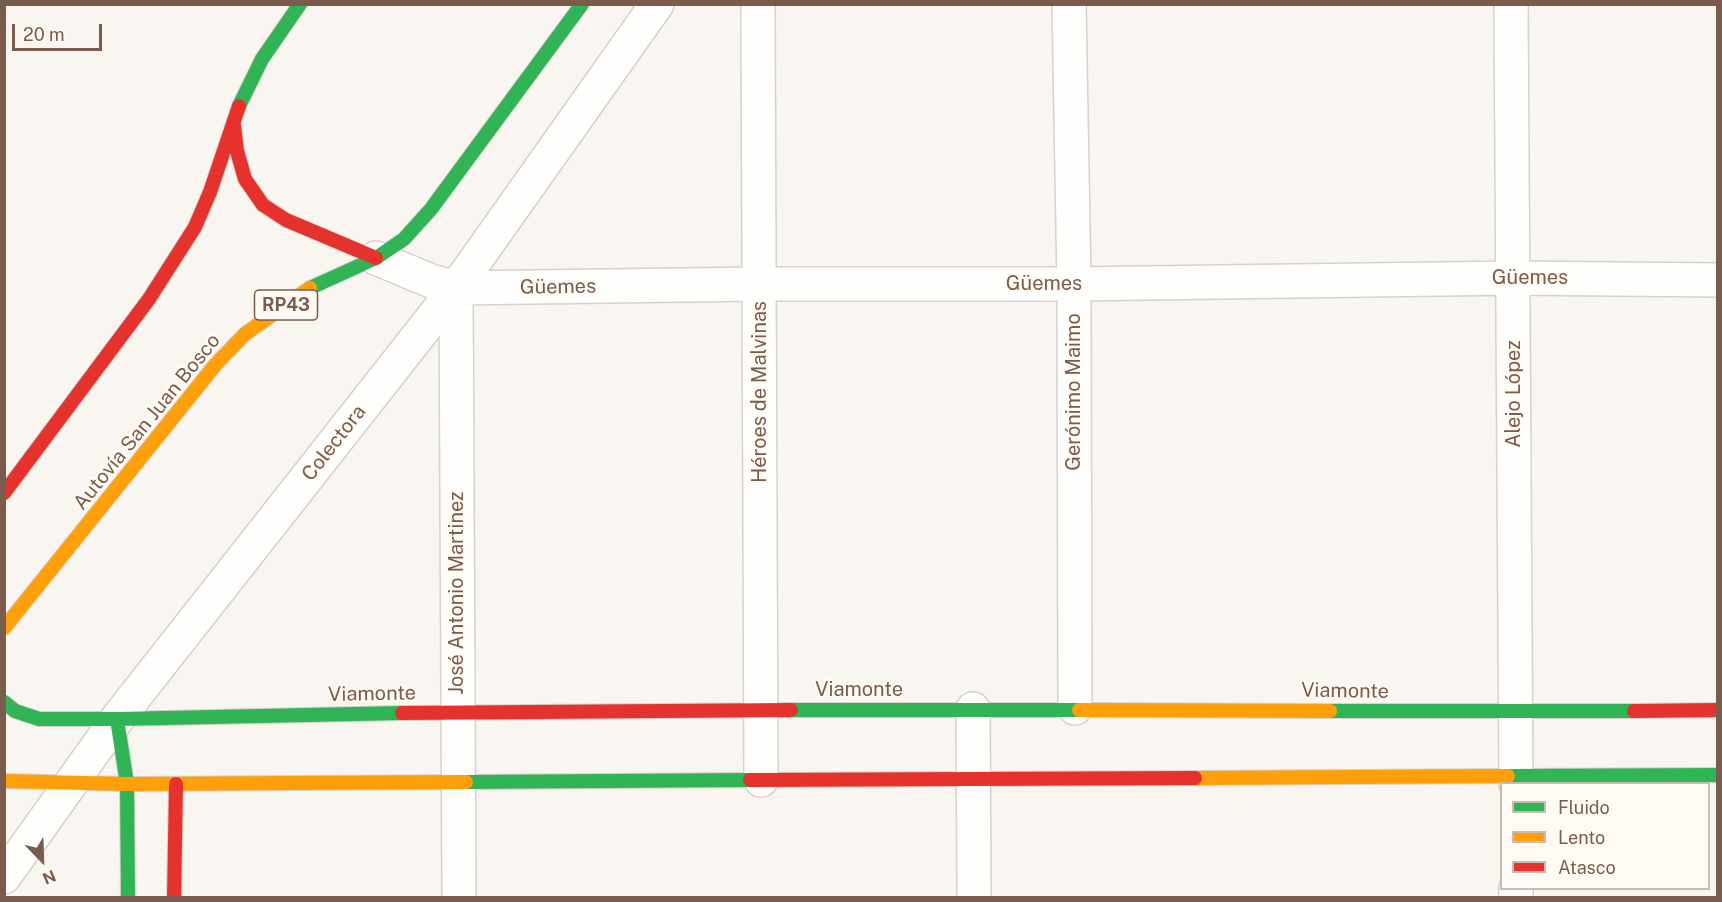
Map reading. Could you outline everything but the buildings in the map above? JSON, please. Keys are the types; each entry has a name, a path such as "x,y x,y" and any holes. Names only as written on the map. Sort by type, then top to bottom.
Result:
{"street":[{"path":"4,493 149,299 195,227 210,192 233,121 262,59 300,4"},
{"name":"Autovía San Juan Bosco","path":"4,628 216,364 245,334 314,285 376,258 404,239 431,209 582,4"},
{"name":"Colectora","path":"4,877 117,719 456,288 657,4"},
{"name":"Héroes de Malvinas","path":"758,4 761,780"},
{"name":"Gerónimo Maimo","path":"1069,4 1074,284 1076,708"},
{"name":"Alejo López","path":"1511,4 1516,780"},
{"path":"233,121 237,151 245,179 263,205 286,220 376,258"},
{"name":"Güemes","path":"376,258 456,288 759,284 1074,284 1514,278 1718,280"},
{"name":"José Antonio Martinez","path":"456,288 459,897"},
{"name":"Viamonte","path":"4,702 15,711 39,719 458,712 1076,708 1516,712 1718,710"},
{"path":"973,709 974,897"},
{"path":"117,719 127,784 128,897"},
{"path":"4,781 176,784 973,779 1516,780 1718,775"},
{"path":"174,897 176,784"}],"traffic: fast":[{"path":"239,106 262,59 300,4"},
{"path":"310,288 376,258 404,239 431,209 582,4"},
{"path":"4,702 15,711 39,719 402,713"},
{"path":"791,710 1079,710"},
{"path":"1330,711 1634,711"},
{"path":"117,719 127,784 128,898"},
{"path":"1508,776 1718,775"},
{"path":"466,782 750,780"}],"traffic: slow":[{"path":"4,628 216,364 245,334 310,288"},
{"path":"1079,710 1330,711"},
{"path":"1195,778 1508,776"},
{"path":"4,781 127,784 466,782"}],"traffic: jam":[{"path":"4,493 149,299 195,227 210,192 239,106"},
{"path":"234,126 237,151 245,179 263,205 286,220 376,258"},
{"path":"402,713 791,710"},
{"path":"1634,711 1718,710"},
{"path":"750,780 1195,778"},
{"path":"174,898 176,784"}]}
